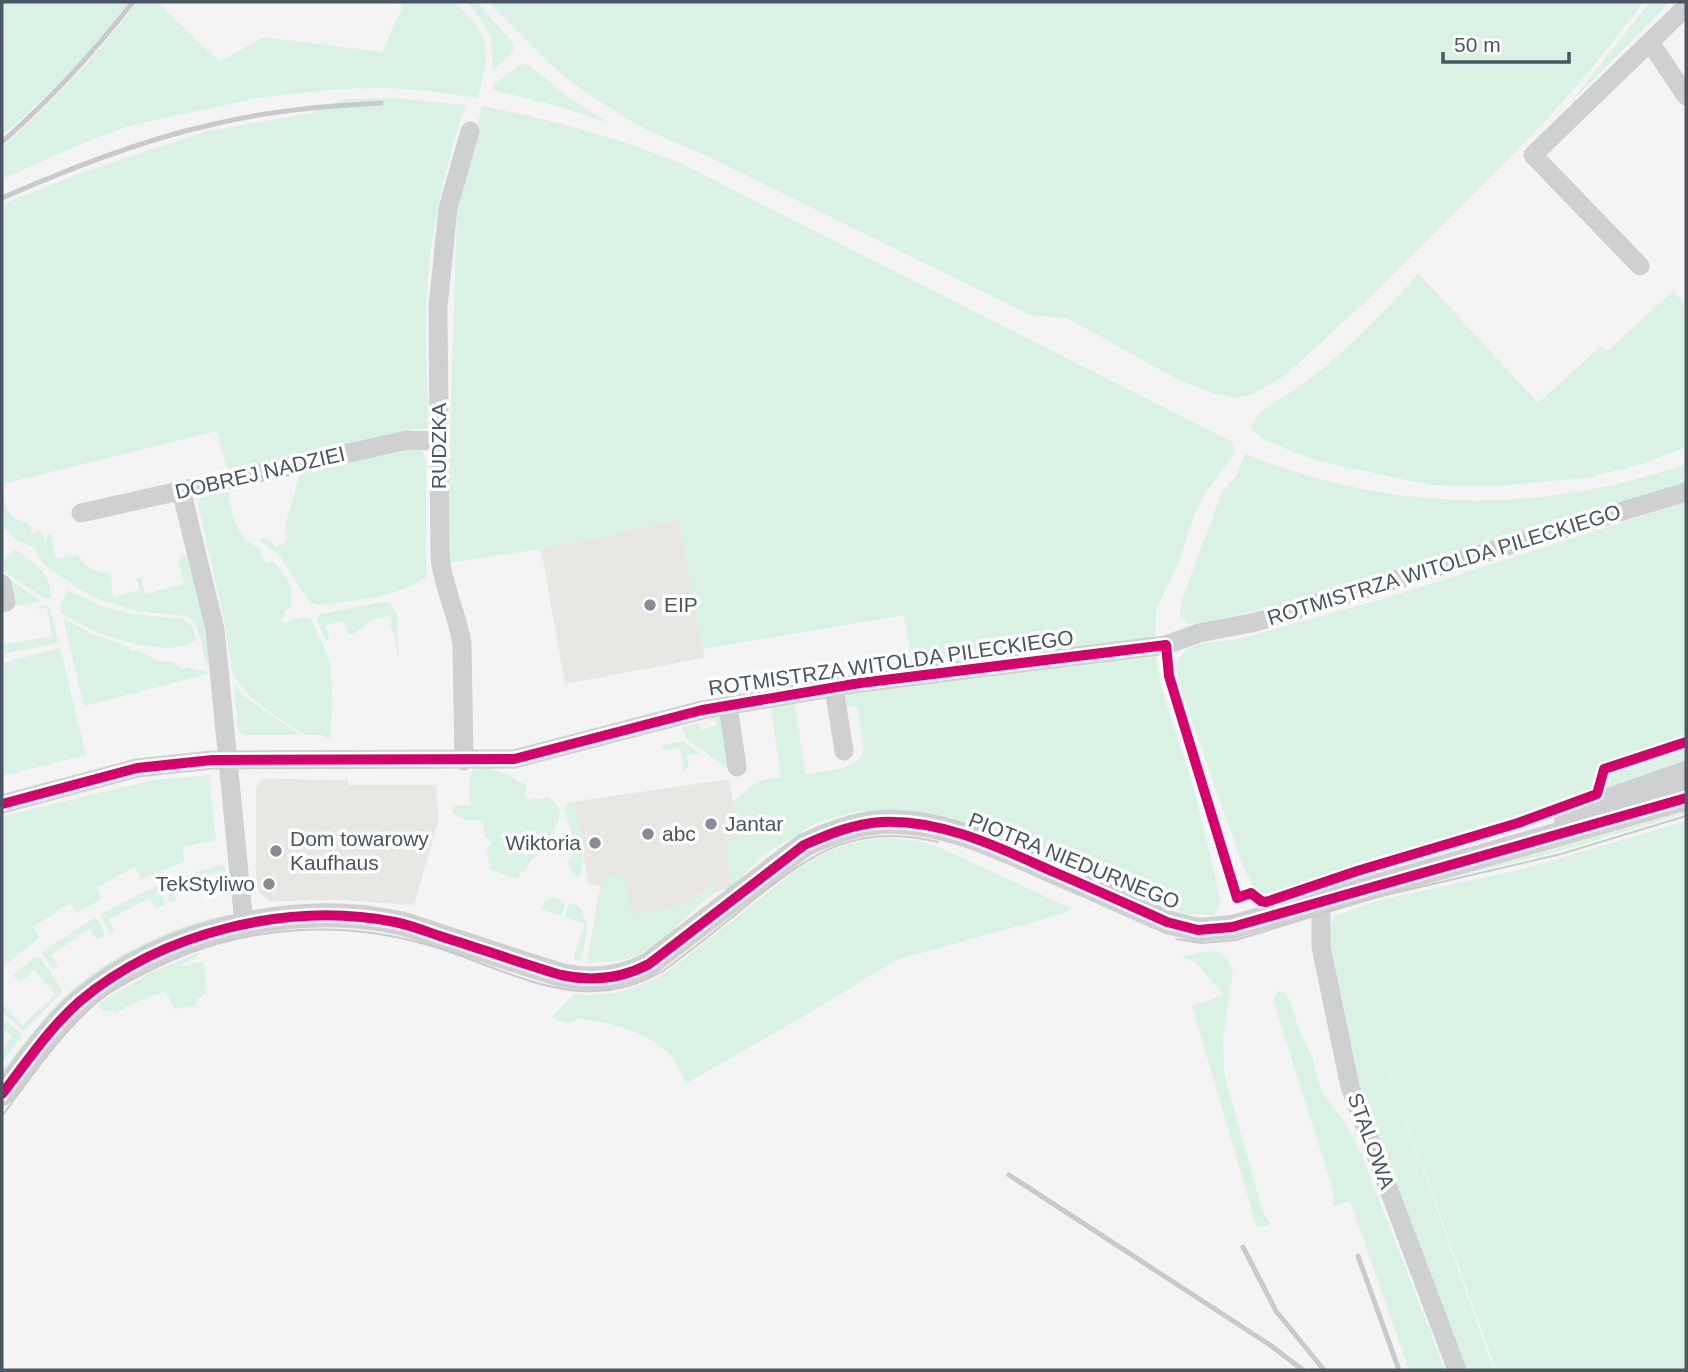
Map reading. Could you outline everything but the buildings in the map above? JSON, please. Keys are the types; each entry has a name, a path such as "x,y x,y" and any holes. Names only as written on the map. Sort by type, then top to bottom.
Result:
{"street":[{"path":"1640,266 1534,155 1686,7"},
{"path":"1650,43 1686,96"},
{"name":"RUDZKA","path":"464,761 462,643 460,628 444,585 440,557 438,307 448,208 470,131"},
{"name":"DOBREJ NADZIEI","path":"81,513 407,440 439,441"},
{"path":"181,491 213,620 219,660 244,924"},
{"name":"ROTMISTRZA WITOLDA PILECKIEGO","path":"2,804 137,768 178,763 464,761 521,758 668,718 728,705 834,688 1166,645 1199,633 1256,622 1686,492"},
{"path":"2,584 6,602 2,603"},
{"path":"834,688 844,751"},
{"path":"728,705 737,767"},
{"name":"PIOTRA NIEDURNEGO","path":"1495,851 1609,800 1686,773"},
{"name":"PIOTRA NIEDURNEGO","path":"2,1094 40,1045 78,1003 108,980 169,947 244,924 330,916 395,922 561,975 604,979 631,973 649,964 804,845 841,830 882,822 916,824 976,838 1167,922 1190,928 1213,929 1232,927 1686,798"},
{"name":"STALOWA","path":"1318,903 1321,913 1321,947 1350,1087 1457,1370"}],"shaded area":[{"path":"679,519 704,658 565,684 541,549"},
{"path":"729,779 739,839 731,888 713,893 665,936 640,954 626,959 587,963 600,886 588,883 572,802"},
{"path":"348,780 348,785 436,785 439,819 414,905 338,900 271,901 260,894 256,885 256,788 260,781"}],"green space":[{"path":"2,2 130,2 69,75 2,136"},
{"path":"137,2 162,2 160,5 220,62 263,37 382,52 403,6 398,2 455,2 477,26 485,45 485,67 478,98 384,88 338,89 257,98 132,125 88,141 2,179 2,147 73,78"},
{"path":"466,2 477,2 511,41 514,49 510,56 492,70 491,40 485,25"},
{"path":"488,2 1644,2 1542,125 1363,304 1282,378 1251,395 1234,398 1181,381 1067,318 1030,315 707,156 647,130 582,90 552,66"},
{"path":"1650,2 1670,2 1571,102"},
{"path":"528,64 568,97 608,123 558,106 493,90 494,84 519,65"},
{"path":"392,98 466,105 450,154 433,232 426,326 429,429 413,429 228,474 217,431 2,484 2,204 87,171 207,131 312,113 345,99"},
{"path":"482,106 582,130 680,163 1233,442 1234,454 1209,487 1194,514 1180,559 1156,610 1155,640 913,670 904,615 702,649 678,519 541,549 448,563 457,212"},
{"path":"1419,274 1538,403 1601,346 1607,351 1673,291 1686,305 1686,447 1642,464 1586,478 1494,486 1430,485 1314,460 1262,439 1251,428 1263,410 1311,378 1344,350"},
{"path":"411,445 422,450 426,462 426,577 404,589 376,597 321,605 310,603 279,555 260,541 263,538 271,540 275,547 287,540 285,526 300,474 314,468"},
{"path":"1245,454 1301,473 1356,487 1410,496 1464,500 1519,499 1574,493 1629,481 1686,464 1686,483 1289,602 1189,624 1180,617 1185,591 1222,492 1237,475"},
{"path":"229,491 240,532 260,549 265,562 274,562 291,587 292,607 286,610 281,619 284,623 303,617 311,619 329,659 332,687 331,740 322,735 306,735 273,714 252,698 233,676 224,620 198,504 201,497"},
{"path":"2,492 8,511 29,525 31,534 41,531 46,542 48,533 51,534 56,559 77,555 90,568 110,573 113,597 140,590 137,579 141,577 145,594 184,584 178,561 183,555 192,557 204,608 209,666 199,632 187,616 136,611 98,599 42,562 34,548 17,540 2,525"},
{"path":"1686,502 1686,737 1601,765 1597,784 1592,790 1541,812 1500,821 1270,895 1257,892 1244,869 1179,684 1176,671 1178,659 1185,651 1199,644 1239,639 1386,598"},
{"path":"16,550 41,569 48,582 51,598 46,599 6,573 2,564"},
{"path":"9,579 41,601 13,606"},
{"path":"68,590 101,606 125,613 182,619 192,626 196,639 184,646 168,648 108,636 61,612 60,605"},
{"path":"390,603 397,615 399,658 395,636 389,624 392,624 390,616 373,619 354,634 347,634 344,621 326,625 329,638 326,641 317,620 320,614"},
{"path":"45,605 50,608 59,643 2,654 2,645 52,636 47,607 39,609 39,606"},
{"path":"63,618 92,634 126,646 132,651 138,650 158,661 170,661 184,669 187,667 211,673 84,706"},
{"path":"60,648 86,755 2,776 2,663"},
{"path":"1155,650 1161,687 1195,793 1218,889 1220,903 1214,915 1185,914 1015,840 951,818 909,810 859,811 820,821 763,855 731,888 725,841 739,838 733,802 758,781 781,777 771,707 795,703 805,774 829,771 855,762 863,751 857,706 846,707 845,697 848,694"},
{"path":"234,684 243,696 300,735 243,735 238,730"},
{"path":"716,715 722,717 732,772 687,739 682,727 699,723 701,730 717,725 715,719 707,721 706,718"},
{"path":"683,741 703,756 689,753 689,765 684,773 680,748 663,750 662,745"},
{"path":"1686,746 1686,762 1604,795 1611,771"},
{"path":"491,767 527,784 525,793 528,800 547,796 559,810 557,823 544,852 523,839 519,842 539,855 531,860 526,871 520,872 516,879 490,869 487,848 493,842 485,837 482,821 462,819 453,813 454,805 470,805 470,777 473,770"},
{"path":"209,775 216,840 183,847 184,862 141,879 135,867 96,888 102,899 76,913 70,903 33,927 39,938 6,964 2,960 2,816 154,780"},
{"path":"569,802 575,803 582,840 580,876 576,876 567,863 575,851 564,807"},
{"path":"1686,807 1686,813 1553,853 1452,877"},
{"path":"1686,821 1686,1370 1496,1370 1372,1027 1494,1370 1464,1370 1360,1096 1327,943 1334,916 1380,900 1523,869"},
{"path":"1498,831 1492,839 1277,907 1281,900"},
{"path":"892,838 919,841 941,848 1072,909 896,960 685,1084 671,1056 646,1037 599,1022 582,1019 566,1023 552,1017 574,994 622,992 655,979 796,870 818,857 842,846 866,840"},
{"path":"222,864 225,867 226,885 221,887 216,873 172,888 176,900 170,903 164,883"},
{"path":"624,873 631,914 677,906 716,883 717,885 713,893 648,949 621,960 588,961 603,880 613,874"},
{"path":"156,886 160,888 165,905 156,909 149,898 109,919 114,931 109,933 101,914"},
{"path":"552,897 565,902 562,916 541,909 545,901"},
{"path":"573,903 581,908 587,925 582,961 575,960 574,956 585,924 565,917 569,904"},
{"path":"231,914 179,933 2,1079 2,1070 47,1015 64,997 99,969 165,934 187,925"},
{"path":"94,918 98,920 105,935 97,940 89,929 51,955 58,966 53,970 42,952"},
{"path":"1217,951 1228,959 1233,972 1223,1037 1224,1073 1263,1213 1271,1224 1257,1228 1192,1006 1224,995 1195,962 1182,957"},
{"path":"200,954 181,966 204,962 207,993 197,999 196,1006 175,1009 169,1001 169,995 162,991 118,1012 104,1011 99,1007 100,1003 150,973"},
{"path":"35,957 40,958 63,991 24,1031 2,1012 2,1003 22,1025 56,995 34,970 20,983 13,975"},
{"path":"1279,991 1285,993 1291,1003 1323,1094 1348,1127 1361,1153 1445,1370 1409,1370 1350,1201 1333,1206 1334,1193 1275,1006 1273,998"},
{"path":"6,1022 22,1036 2,1062 2,1049 12,1037 2,1027"}],"tram line":[{"path":"1176,939 1202,943 1236,940 1373,898 1561,854 1686,816"},
{"path":"2,1116 58,1042 97,1002 118,987 157,967 226,942 297,930 369,933 441,949 551,987 579,991 606,990 634,984 663,971 795,868 838,846 883,836 938,842"}],"railway":[{"path":"2,142 71,75 133,2"},
{"path":"2,198 104,157 183,132 274,113 381,103"},
{"path":"1009,1175 1270,1345 1303,1370"},
{"path":"1243,1247 1276,1311 1324,1370"},
{"path":"1358,1256 1399,1370"}],"cycle path":[{"path":"2,804 137,768 212,760 514,759 702,710 860,683 1166,645 1169,676 1237,898 1251,893 1266,902 1357,871 1518,823 1597,794 1604,769 1686,742"},
{"path":"2,1094 59,1022 80,1001 113,977 188,940 270,920 313,916 395,922 561,975 606,978 649,964 804,845 851,827 881,822 904,822 970,837 1167,922 1198,930 1232,927 1686,798"}],"place":[{"name":"EIP","path":"650,605"},
{"name":"Jantar","path":"711,824"},
{"name":"abc","path":"648,834"},
{"name":"Wiktoria","path":"595,843"},
{"name":"Dom towarowy Kaufhaus","path":"276,851"},
{"name":"TekStyliwo","path":"269,884"}]}
